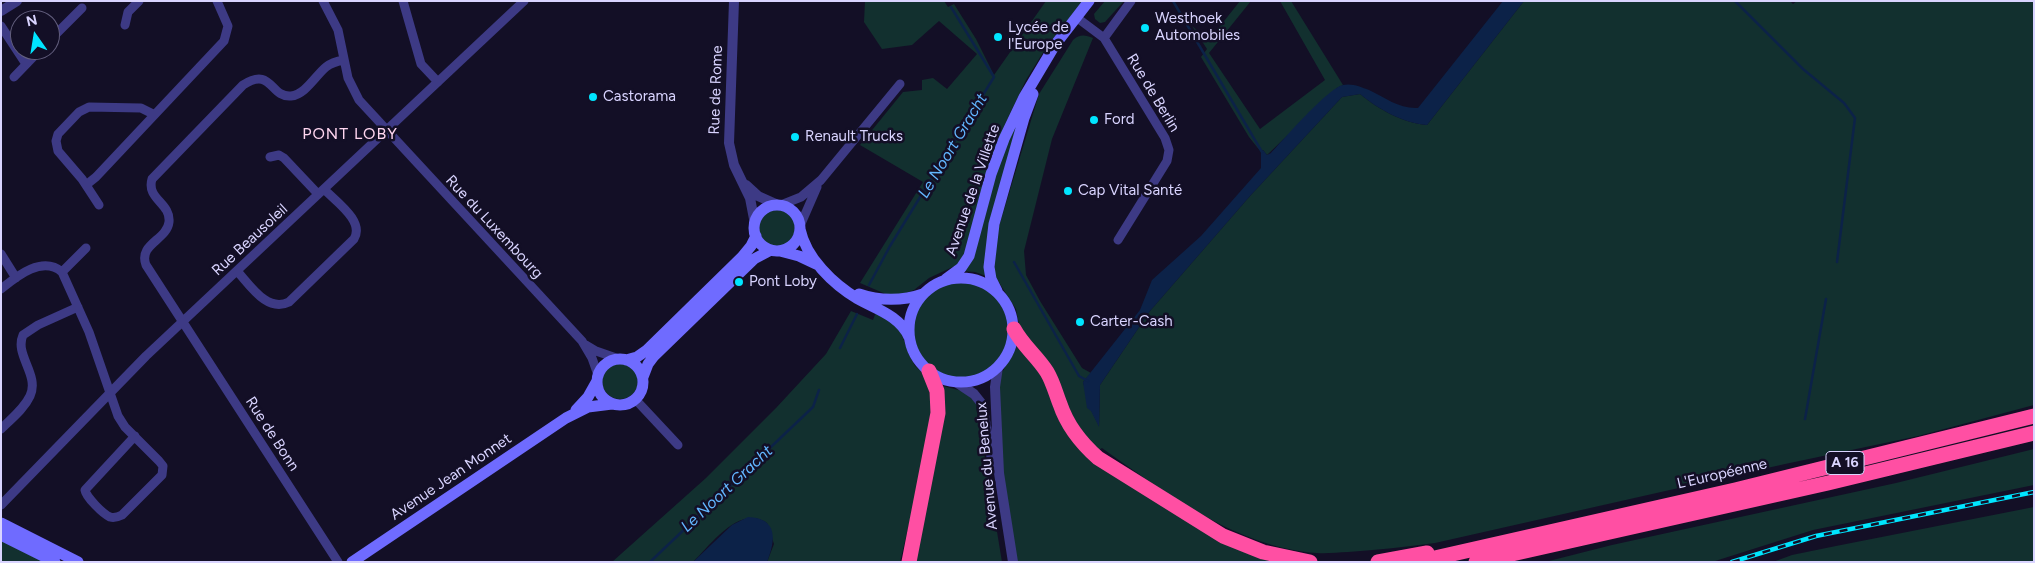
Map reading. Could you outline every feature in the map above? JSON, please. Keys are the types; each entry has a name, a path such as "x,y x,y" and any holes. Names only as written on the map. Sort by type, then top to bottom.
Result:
{"highway":[{"path":"1014,329 1022,343 1049,375 1064,414 1074,433 1102,461 1228,538 1263,552 1310,562"},
{"path":"909,562 938,413 937,391 929,372"},
{"name":"L'Européenne","path":"1417,562 1656,508 2034,416"},
{"name":"A 16","path":"1476,562 1918,462 2034,433"},
{"path":"1506,562 1740,502"},
{"path":"1378,562 1520,532 1656,508"}],"main road":[{"name":"Avenue de la Villette","path":"997,292 989,267 992,236 998,208 1024,118 1031,97 1089,1"},
{"name":"Avenue de la Villette","path":"942,281 961,268 967,260 989,181 1004,138 1039,69 1079,19 1098,1"},
{"path":"623,359 637,366 642,377 642,388 636,399 625,404 612,404 601,395 597,378 606,364 623,359 637,357 647,350 745,254 753,243 755,230 762,211 769,206 779,205 794,212 809,253 821,267 841,286 858,298 900,322 909,337 916,357 929,372 942,379 956,382 980,379 998,367 1010,351 1014,329 1010,310 997,292 986,284 972,279 959,278 942,281 924,294 912,313 909,337"},
{"path":"642,377 654,356 754,259 794,244 799,236 800,228"},
{"path":"755,230 761,244 776,251 799,256 821,267"},
{"path":"841,286 864,296 878,299 904,298 924,294"},
{"name":"Avenue Jean Monnet","path":"566,418 586,400 597,378"},
{"name":"Avenue Jean Monnet","path":"352,562 566,418 588,407 612,404"},
{"path":"1,523 78,562"},
{"path":"1,535 55,562"}],"street":[{"path":"1,11 17,1"},
{"path":"125,25 128,12 139,1"},
{"path":"86,185 96,177 153,114 226,39 228,26 217,1"},
{"name":"Rue du Luxembourg","path":"323,1 338,30 348,78 354,92 386,130 582,341 594,361 597,378"},
{"path":"403,1 421,64 438,82"},
{"name":"Rue Beausoleil","path":"1,505 141,360 524,1"},
{"name":"Rue de Rome","path":"734,1 728,136 732,157 750,198 755,230"},
{"path":"1104,38 1131,1"},
{"path":"60,30 82,8"},
{"name":"Rue de Berlin","path":"1079,19 1104,38 1165,138 1169,150 1164,165 1118,240"},
{"path":"1,26 26,64"},
{"path":"14,77 30,60"},
{"name":"Rue de Bonn","path":"338,562 145,261 147,249 166,229 169,219 167,210 152,193 152,179 248,82 257,79 263,80 282,95 293,96 299,93 326,67 344,60"},
{"path":"779,205 801,197 821,180 900,84"},
{"path":"99,206 86,185 58,151 56,138 59,132 79,112 89,107 141,108 153,114"},
{"path":"237,271 269,304 279,306 289,302 357,235 354,221 284,158 279,155 270,157"},
{"name":"Rue de Rome","path":"741,178 758,196 779,205"},
{"path":"800,228 810,201 821,180"},
{"path":"62,272 86,248"},
{"path":"1,254 16,278"},
{"path":"1,289 27,271 43,266 55,267 62,272 78,307 120,420 161,463 164,472 122,515 110,517 87,496 86,490 134,436"},
{"path":"1,429 28,401 32,391 32,377 21,346 24,336 38,325 78,307"},
{"name":"Rue du Luxembourg","path":"582,341 599,352 623,359"},
{"name":"Avenue du Benelux","path":"998,367 994,387 999,473 1013,562"},
{"name":"Avenue du Benelux","path":"956,382 977,397 983,409 1007,562"},
{"path":"636,399 678,445"}],"green space":[{"path":"865,1 944,1 948,7 954,4 976,39 994,75 1046,1 1083,1 1047,46 1026,80 1005,124 986,172 969,250 959,264 929,278 914,290 903,294 888,295 860,283 923,182 860,145 903,92 922,90 922,80 933,78 947,89 977,54 939,21 912,45 882,49 864,22"},
{"path":"1105,1 1124,1 1105,22 1100,23 1095,19 1094,14"},
{"path":"1240,1 1251,1 1209,53 1260,129 1325,80 1280,1 1291,1 1343,85 1337,88 1267,155 1263,150 1261,152 1249,137 1201,57 1207,49 1192,26 1209,40"},
{"path":"1524,1 1790,1 1793,4 1797,1 2034,1 2034,405 1918,436 1435,543 1325,553 1288,549 1259,541 1231,529 1176,499 1102,448 1099,450 1086,438 1019,325 1016,309 996,278 994,271 997,233 1039,94 1073,40 1083,36 1093,38 1052,139 1024,251 1026,275 1040,301 1082,368 1091,373 1083,382 1091,410 1099,426 1100,385 1150,311 1250,196 1342,97 1360,94 1391,114 1418,124 1427,125"},
{"path":"1019,114 986,276 975,272 962,271 994,176"},
{"path":"777,210 789,216 795,228 789,240 777,246 765,240 759,228 765,216"},
{"path":"961,282 979,286 995,296 1005,312 1009,330 1005,348 995,364 979,374 961,378 943,374 927,364 917,348 913,330 917,312 927,296 943,286"},
{"path":"851,311 873,320 876,312 899,326 909,355 915,366 925,375 932,397 931,431 900,562 767,562 774,544 767,523 757,518 736,522 717,537 693,562 612,562 706,478 776,408 826,354"},
{"path":"1017,344 1041,371 1069,434 1277,562 1017,562 1003,485 998,383"},
{"path":"620,363 633,368 638,381 633,394 620,399 607,394 602,381 607,368"},
{"path":"939,385 966,392 976,404 1002,562 915,562"},
{"path":"2034,449 2034,485 1813,530 1712,562 1545,562 1612,545 1896,483"},
{"path":"2034,507 2034,562 1773,562 1792,555"},
{"path":"1,540 45,562 1,562"}],"water":[{"path":"1503,1 1524,1 1427,125 1418,124 1391,114 1360,94 1342,97 1250,196 1150,311 1100,385 1099,427 1091,411 1087,408 1083,382 1140,310 1152,280 1201,236 1261,168 1261,152 1263,150 1267,155 1271,153 1317,104 1336,88 1343,85 1360,87 1399,105 1418,108"},
{"path":"748,517 758,518 770,526 773,538 767,562 693,562 732,525"}],"waterway":[{"path":"1173,1 1262,152"},
{"path":"1735,1 1803,69 1844,103 1855,118 1837,262"},
{"name":"Le Noort Gracht","path":"869,285 890,246 994,77 951,7"},
{"path":"1014,262 1079,376 1088,381"},
{"path":"1805,419 1826,299"},
{"name":"Le Noort Gracht","path":"840,348 857,314"},
{"name":"Le Noort Gracht","path":"650,562 813,407 819,390"}],"railway":[{"path":"1732,562 1816,536 2034,492"}],"place":[{"name":"Westhoek Automobiles","path":"1145,28"},
{"name":"Lycée de l'Europe","path":"998,37"},
{"name":"Castorama","path":"593,97"},
{"name":"Ford","path":"1094,120"},
{"name":"Renault Trucks","path":"795,137"},
{"name":"Cap Vital Santé","path":"1068,191"},
{"name":"Pont Loby","path":"739,282"},
{"name":"Carter-Cash","path":"1080,322"}],"district":[{"name":"PONT LOBY","path":"350,134"}]}
